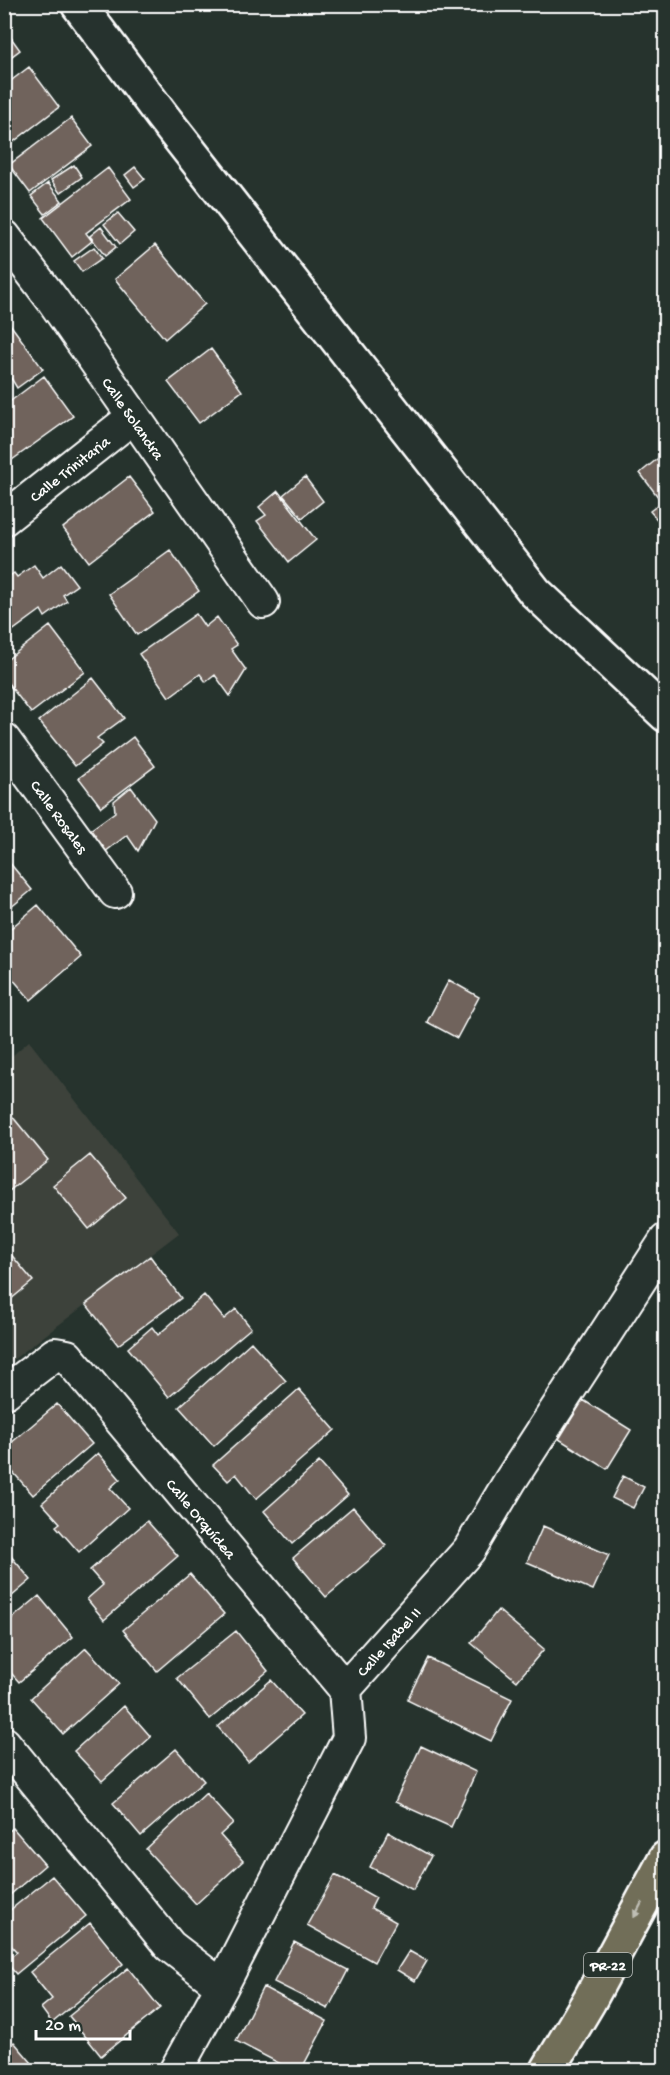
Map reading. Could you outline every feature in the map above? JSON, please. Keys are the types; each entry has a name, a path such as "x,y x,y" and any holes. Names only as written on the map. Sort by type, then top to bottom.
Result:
{"highway":[{"name":"PR-22","path":"548,2070 589,2001 666,1858"}],"street":[{"path":"78,4 162,116 535,592 666,715"},
{"name":"Calle Solandra","path":"4,236 52,299 263,602"},
{"name":"Calle Trinitaria","path":"4,519 133,417"},
{"name":"Calle Rosales","path":"4,740 115,892"},
{"name":"Calle Isabel II","path":"176,2070 222,1986 349,1738 345,1689 469,1550 510,1481 666,1240"},
{"name":"Calle Orquídea","path":"4,1393 56,1354 67,1356 345,1689"},
{"path":"4,1743 170,1946 222,1986"}],"shaded area":[{"path":"29,1041 179,1233 5,1366 5,1062"}],"building":[{"path":"4,28 20,50 4,62"},
{"path":"29,67 59,107 4,149 4,86"},
{"path":"71,118 92,146 30,193 9,165"},
{"path":"74,165 82,177 60,193 51,180"},
{"path":"135,167 145,179 134,187 125,175"},
{"path":"108,168 131,199 86,233 92,241 72,257 43,218"},
{"path":"48,183 62,201 45,214 31,196"},
{"path":"118,213 134,232 120,244 104,224"},
{"path":"101,227 116,247 105,256 90,236"},
{"path":"155,245 205,304 165,339 115,279"},
{"path":"94,247 102,258 82,272 74,261"},
{"path":"7,320 43,369 17,388 11,378 4,383 4,322"},
{"path":"211,349 242,391 199,423 168,382"},
{"path":"44,376 73,416 12,460 4,457 4,406"},
{"path":"662,455 666,460 666,530 650,511 662,502 640,473"},
{"path":"129,477 155,511 89,562 63,528"},
{"path":"305,477 323,501 302,518 283,495"},
{"path":"278,491 316,540 289,562 257,521 266,515 259,507"},
{"path":"170,550 199,591 137,635 109,594"},
{"path":"61,564 77,585 63,595 67,601 45,617 41,610 4,637 4,580 14,573 17,577 34,565 43,578"},
{"path":"196,614 205,627 217,617 237,645 231,649 246,670 230,696 215,675 206,682 200,674 169,697 139,654"},
{"path":"50,626 85,672 31,713 4,678 4,662"},
{"path":"93,678 124,718 97,738 103,744 75,766 39,721"},
{"path":"133,737 155,766 101,807 79,778"},
{"path":"131,787 155,819 138,851 127,835 105,852 89,831 115,812 114,801"},
{"path":"4,856 32,890 4,913"},
{"path":"38,905 81,957 31,1000 4,969 4,934"},
{"path":"449,980 479,997 457,1038 427,1022"},
{"path":"7,1110 48,1160 4,1195 4,1112"},
{"path":"90,1155 126,1198 89,1229 53,1185"},
{"path":"4,1246 33,1281 4,1305"},
{"path":"150,1256 181,1298 118,1345 86,1304"},
{"path":"204,1295 224,1319 236,1309 251,1328 169,1397 128,1348 152,1327 158,1335"},
{"path":"251,1342 286,1381 214,1446 179,1407"},
{"path":"299,1389 335,1430 256,1499 236,1474 228,1481 213,1465"},
{"path":"583,1400 631,1430 607,1469 559,1439"},
{"path":"57,1404 92,1444 33,1495 4,1462 4,1449"},
{"path":"98,1453 120,1479 110,1488 128,1508 79,1552 56,1526 60,1523 42,1503"},
{"path":"319,1462 348,1495 292,1544 264,1511"},
{"path":"623,1476 644,1487 633,1508 612,1498"},
{"path":"353,1507 386,1546 326,1597 293,1558"},
{"path":"147,1521 178,1556 104,1620 87,1599 103,1585 90,1570"},
{"path":"543,1526 609,1555 593,1590 527,1562"},
{"path":"4,1548 31,1580 4,1603"},
{"path":"190,1574 224,1614 157,1671 123,1630"},
{"path":"39,1596 73,1637 19,1682 4,1665 4,1625"},
{"path":"498,1610 544,1649 517,1681 471,1643"},
{"path":"236,1631 268,1671 210,1719 177,1678"},
{"path":"86,1648 119,1684 63,1734 31,1698"},
{"path":"428,1658 512,1699 491,1741 407,1700"},
{"path":"271,1680 302,1715 248,1762 218,1727"},
{"path":"124,1706 151,1737 102,1781 74,1751"},
{"path":"421,1746 476,1772 451,1827 395,1802"},
{"path":"176,1749 204,1781 141,1836 113,1803"},
{"path":"206,1793 233,1823 220,1835 243,1861 196,1904 146,1849"},
{"path":"13,1828 45,1865 4,1900 4,1835"},
{"path":"388,1832 431,1856 413,1890 370,1867"},
{"path":"335,1875 376,1898 371,1908 396,1922 374,1962 307,1925"},
{"path":"52,1876 86,1916 16,1974 5,1961 17,1952 4,1938 4,1915"},
{"path":"90,1923 123,1964 52,2023 41,2008 52,1999 30,1972"},
{"path":"294,1942 348,1970 328,2009 274,1982"},
{"path":"409,1951 427,1961 415,1981 397,1970"},
{"path":"128,1968 160,2008 101,2056 69,2016"},
{"path":"263,1987 327,2021 301,2070 292,2070 236,2041"},
{"path":"14,2042 38,2070 4,2070 4,2050"}]}
